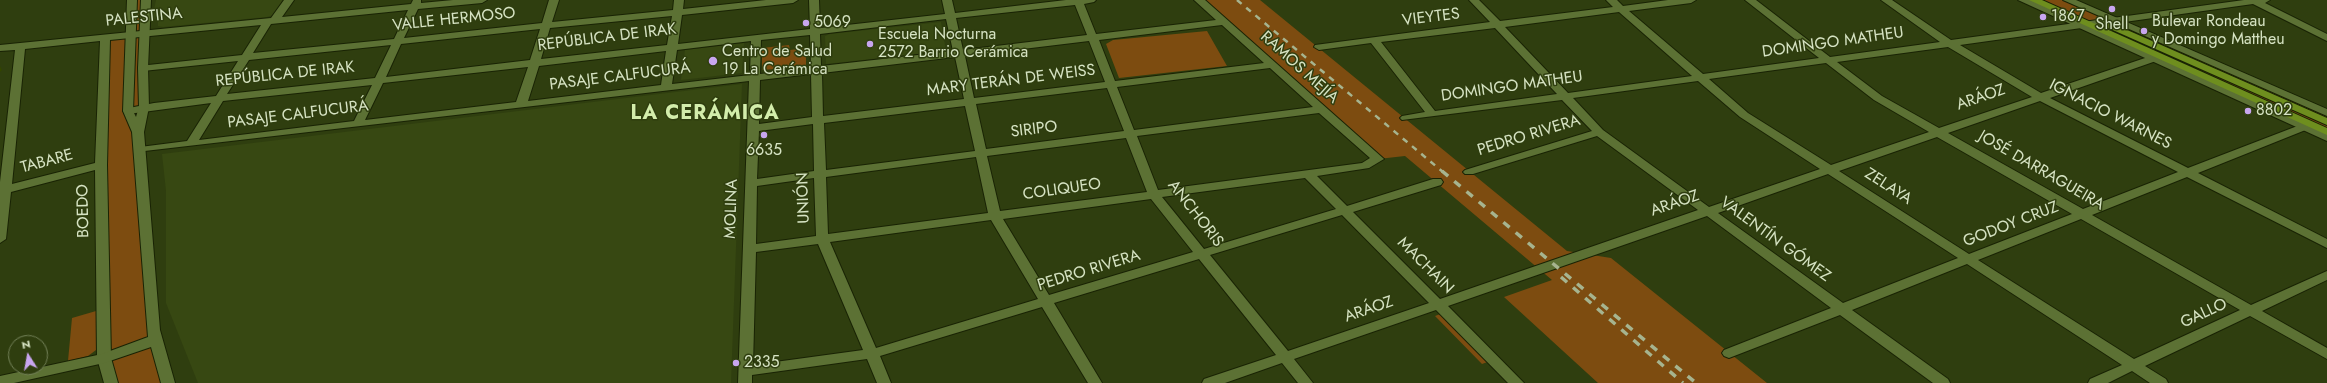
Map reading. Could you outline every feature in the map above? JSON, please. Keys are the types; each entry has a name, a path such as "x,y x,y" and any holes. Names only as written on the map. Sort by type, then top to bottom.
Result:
{"main road":[{"path":"2034,0 2082,24 2327,132"},
{"path":"2053,0 2327,122"},
{"path":"2177,47 2264,94"}],"street":[{"path":"132,0 129,35 128,111 138,132 155,340 168,383"},
{"path":"138,132 144,107 143,68 146,0"},
{"path":"191,144 221,98 244,57 289,0"},
{"name":"PALESTINA","path":"0,48 272,21 416,3 482,0"},
{"path":"521,105 554,0"},
{"path":"666,88 679,0"},
{"name":"VALLE HERMOSO","path":"143,68 793,0"},
{"name":"UNIÓN","path":"814,0 822,239 884,383"},
{"path":"947,0 995,216 1096,383"},
{"name":"REPÚBLICA DE IRAK","path":"128,111 144,107 221,98 1091,0"},
{"name":"RAMOS MEJÍA","path":"1199,0 1378,159"},
{"name":"VALENTÍN GÓMEZ","path":"1474,0 1599,132 1942,383"},
{"name":"ZELAYA","path":"1611,0 1744,115 2161,383"},
{"name":"VIEYTES","path":"1318,47 1691,0"},
{"name":"JOSÉ DARRAGUEIRA","path":"1750,0 1878,98 2327,354"},
{"name":"IGNACIO WARNES","path":"1886,0 1949,43 2040,97 2327,244"},
{"path":"2023,0 2082,24 2152,59 2327,138"},
{"path":"2068,0 2327,113"},
{"name":"DOMINGO MATHEU","path":"1406,118 2265,0"},
{"name":"ANCHORIS","path":"1078,1 1154,195 1306,383"},
{"path":"2253,1 2327,38"},
{"path":"358,124 416,3"},
{"name":"PASAJE CALFUCURÁ","path":"140,150 1224,22"},
{"name":"BOEDO","path":"105,37 101,165 104,358 111,383"},
{"name":"MOLINA","path":"746,377 756,37"},
{"path":"1374,40 1432,114"},
{"path":"0,239 2,191 20,46"},
{"name":"ARÁOZ","path":"1210,383 2152,59"},
{"name":"MARY TERÁN DE WEISS","path":"753,128 1272,65"},
{"name":"SIRIPO","path":"751,183 1322,109"},
{"name":"GODOY CRUZ","path":"1729,353 2189,174 2304,127"},
{"name":"PEDRO RIVERA","path":"1469,172 1599,132"},
{"name":"COLIQUEO","path":"749,249 1365,166 1378,159"},
{"name":"TABARE","path":"2,191 101,165"},
{"name":"MACHAIN","path":"1308,174 1346,210 1517,383"},
{"name":"PEDRO RIVERA","path":"746,377 871,354 1437,182"},
{"name":"GALLO","path":"2095,383 2327,275"},
{"path":"0,381 104,358 155,340"}],"shaded area":[{"path":"132,0 146,0 138,132 153,330 168,383 111,383 101,165 105,37 129,35"},
{"path":"156,0 283,0 273,15 267,17 163,27 158,26 158,19 152,19"},
{"path":"1199,0 1260,0 1567,251 1611,258 1767,383 1598,383 1504,297 1552,280 1405,156 1378,159"},
{"path":"2023,0 2068,0 2327,113 2327,138"},
{"name":"Escuela Nocturna 2572 Barrio Cerámica","path":"941,22 946,51 826,64 825,36 830,34"},
{"path":"1207,31 1227,66 1119,78 1106,44 1113,40"},
{"name":"Centro de Salud 19 La Cerámica","path":"744,43 742,73 681,80 685,50"},
{"path":"789,45 790,50 806,48 806,65 803,67 762,70 762,48"},
{"path":"742,84 731,383 198,383 166,303 166,191 162,154"},
{"path":"96,311 96,350 88,356 68,361 72,318"},
{"path":"1443,313 1490,361 1482,364 1435,316"}],"railway":[{"path":"1237,0 1443,172"},
{"path":"1442,171 1696,383"},
{"path":"1561,277 1683,383"}],"place":[{"name":"Shell","path":"2112,9"},
{"name":"1867","path":"2043,17"},
{"name":"5069","path":"806,23"},
{"name":"Bulevar Rondeau y Domingo Mattheu","path":"2144,31"},
{"name":"Escuela Nocturna 2572 Barrio Cerámica","path":"870,44"},
{"name":"Centro de Salud 19 La Cerámica","path":"713,61"},
{"name":"8802","path":"2248,111"},
{"name":"6635","path":"764,135"},
{"name":"2335","path":"736,363"}],"district":[{"name":"LA CERÁMICA","path":"705,114"}]}
